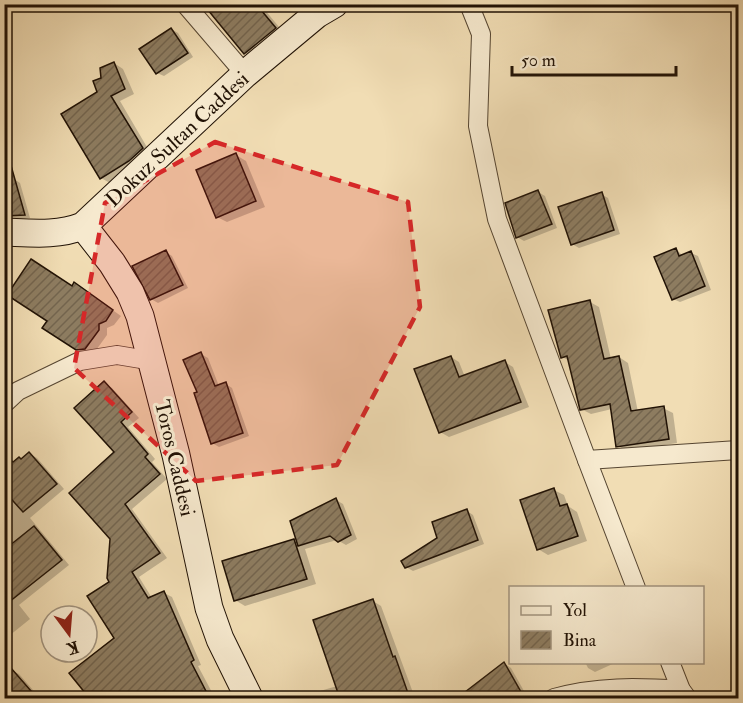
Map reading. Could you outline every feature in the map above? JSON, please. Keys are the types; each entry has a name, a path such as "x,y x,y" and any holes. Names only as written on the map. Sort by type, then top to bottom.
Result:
{"street":[{"path":"184,4 245,74"},
{"name":"Dokuz Sultan Caddesi","path":"4,232 51,234 68,232 83,226 245,74 317,14 334,4"},
{"path":"469,4 481,34 478,126 497,219 635,586"},
{"name":"Toros Caddesi","path":"83,226 112,263 130,292 140,316 176,455 209,608 220,639 253,698"},
{"path":"4,404 18,391 80,361 117,355 153,361"},
{"path":"586,460 738,450"},
{"path":"670,664 684,694"},
{"path":"554,699 573,693 635,686 684,694"}],"highlighted area":[{"path":"215,142 408,202 420,307 337,465 196,481 74,368 105,203"}],"building":[{"path":"203,4 256,4 276,28 244,54"},
{"path":"171,28 188,53 156,74 139,49"},
{"path":"114,62 125,89 111,96 143,148 129,161 100,179 61,114 97,92 93,81 101,78 100,68"},
{"path":"236,153 256,201 216,218 196,170"},
{"path":"10,162 25,215 4,216 4,163"},
{"path":"538,190 552,224 516,238 505,203"},
{"path":"602,192 614,230 571,245 558,207"},
{"path":"676,248 679,256 691,251 705,286 672,300 654,257"},
{"path":"166,250 183,285 150,300 132,266"},
{"path":"31,259 72,286 74,282 113,310 106,321 99,324 99,330 85,349 76,350 42,328 47,321 7,295"},
{"path":"590,300 604,359 619,356 631,411 664,406 669,439 616,447 610,404 580,410 567,356 561,358 548,310"},
{"path":"201,352 215,386 226,382 243,433 211,444 194,393 197,392 183,360"},
{"path":"451,356 459,377 505,360 521,402 439,433 414,369"},
{"path":"104,381 132,412 121,422 148,454 145,457 160,474 125,504 160,553 132,572 148,598 164,591 194,660 191,662 210,699 90,699 69,673 81,664 99,664 99,650 114,638 99,615 99,604 92,604 87,596 109,582 107,578 110,539 69,493 114,452 74,408"},
{"path":"29,452 57,484 23,512 4,491 4,454 13,462"},
{"path":"554,488 560,506 567,504 578,536 537,550 520,500"},
{"path":"336,498 351,535 338,542 330,536 298,546 290,521"},
{"path":"467,509 478,540 405,568 401,561 437,538 432,522"},
{"path":"34,526 62,560 4,606 4,550"},
{"path":"294,539 307,579 234,601 222,561"},
{"path":"373,599 410,699 340,699 313,620"},
{"path":"4,660 38,699 4,699"},
{"path":"504,662 525,699 456,699"}]}
